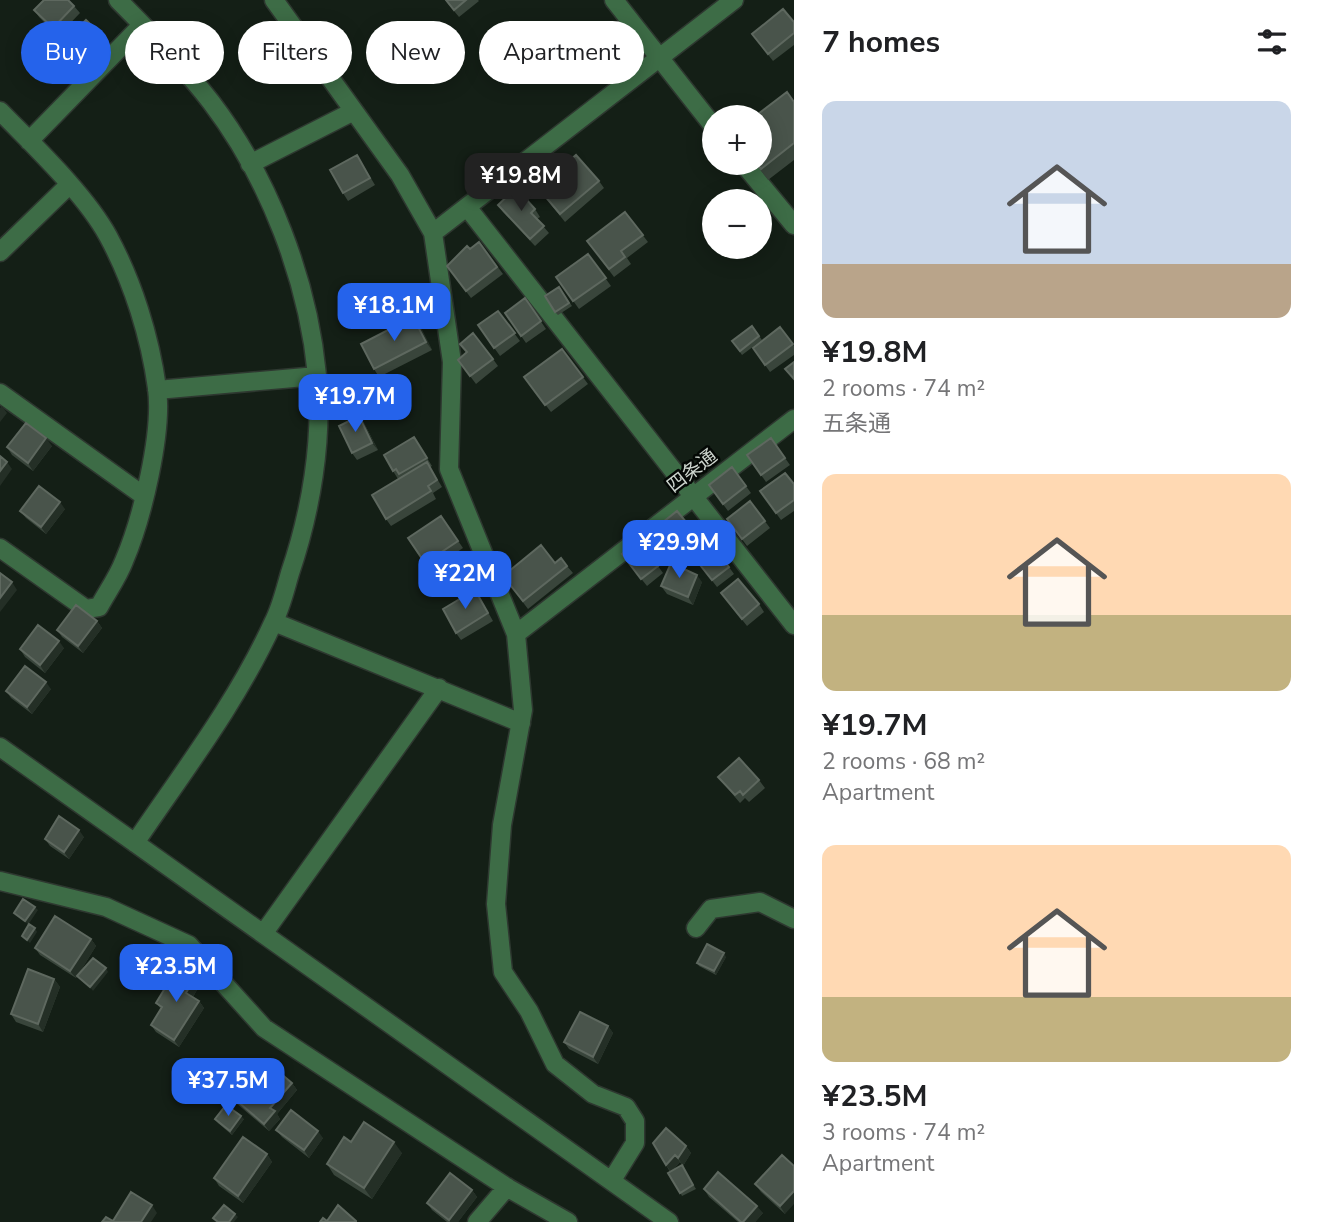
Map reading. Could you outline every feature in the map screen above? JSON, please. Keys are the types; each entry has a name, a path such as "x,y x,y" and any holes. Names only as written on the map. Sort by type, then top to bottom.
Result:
{"street":[{"path":"118,0 138,21"},
{"path":"274,0 400,175 433,233 452,362 449,469 516,634 523,710 502,825 496,904 503,972 529,1011 555,1064 593,1094 626,1107 635,1121 635,1143 612,1180"},
{"path":"614,0 702,112"},
{"path":"433,233 734,0"},
{"path":"29,141 125,42"},
{"path":"135,843 229,703 274,622 299,548 315,473 317,376 306,313 284,233 250,164 211,102 195,84"},
{"path":"0,111 69,185 107,234 131,286 157,390 154,445 144,496 124,561 99,607 86,609 0,548"},
{"path":"250,164 354,111"},
{"path":"753,175 794,225"},
{"path":"0,253 69,185"},
{"path":"467,207 794,625"},
{"path":"157,390 317,376"},
{"path":"0,393 144,496"},
{"name":"四条通","path":"516,634 794,419"},
{"path":"274,622 521,723"},
{"path":"262,934 439,688"},
{"path":"0,747 669,1222"},
{"path":"0,881 106,907 189,945 264,1028 507,1187 568,1222"},
{"path":"696,928 711,909 760,902 794,919"},
{"path":"477,1222 507,1187"}],"building":[{"path":"44,0 68,0 74,6 60,21 46,21 34,10"},
{"path":"446,0 466,0 454,10"},
{"path":"783,9 794,22 794,33 768,54 752,34"},
{"path":"787,92 794,102 794,143 772,160 772,105 770,105"},
{"path":"357,155 370,178 343,193 330,170"},
{"path":"576,155 599,181 560,214 533,182 553,166 557,171"},
{"path":"516,188 535,209 531,213 544,226 530,239 498,205"},
{"path":"625,212 643,235 621,251 625,257 609,269 587,241"},
{"path":"479,242 497,267 466,291 447,266 467,246 470,249"},
{"path":"588,254 606,278 573,301 556,277"},
{"path":"559,287 569,303 555,312 545,296"},
{"path":"525,298 541,321 521,336 505,313"},
{"path":"498,311 515,333 494,348 478,325"},
{"path":"413,317 426,342 374,369 361,344"},
{"path":"752,326 759,336 740,351 732,341"},
{"path":"780,327 793,344 765,365 753,348"},
{"path":"473,333 493,359 470,376 458,360 467,352 460,344"},
{"path":"562,349 583,377 545,405 524,377"},
{"path":"794,362 794,379 785,369"},
{"path":"359,416 372,443 352,453 339,426"},
{"path":"26,423 46,438 28,463 7,447"},
{"path":"414,437 427,458 399,474 396,469 393,471 384,455"},
{"path":"771,438 785,458 761,475 747,455"},
{"path":"0,456 7,462 0,471"},
{"path":"427,462 437,480 428,486 431,491 386,519 372,495"},
{"path":"732,467 746,486 723,504 709,485"},
{"path":"785,473 794,484 794,500 776,513 760,491"},
{"path":"39,486 60,502 41,527 20,511"},
{"path":"750,501 765,521 742,539 727,519"},
{"path":"677,511 696,534 676,550 657,527"},
{"path":"441,516 458,541 425,563 408,538"},
{"path":"638,541 658,566 641,579 622,554"},
{"path":"710,543 729,567 712,580 693,556"},
{"path":"541,545 555,563 561,558 567,566 523,601 503,576"},
{"path":"671,563 697,575 688,597 661,586"},
{"path":"0,573 12,582 0,598"},
{"path":"738,579 759,604 742,619 721,593"},
{"path":"475,590 488,613 456,633 443,609"},
{"path":"76,605 97,621 78,646 57,630"},
{"path":"38,625 59,641 40,665 20,649"},
{"path":"25,666 46,682 27,707 6,691"},
{"path":"739,758 759,780 743,795 740,791 735,795 718,777"},
{"path":"59,816 79,830 64,852 45,839"},
{"path":"23,899 35,907 25,921 14,913"},
{"path":"55,916 91,939 70,971 35,948"},
{"path":"29,924 35,928 27,940 22,936"},
{"path":"707,944 724,953 714,971 697,963"},
{"path":"93,958 106,968 90,987 77,976"},
{"path":"179,965 196,975 186,993 199,1001 174,1040 151,1025 162,1007 156,1003"},
{"path":"28,969 54,979 38,1024 11,1014"},
{"path":"580,1012 608,1026 593,1057 564,1042"},
{"path":"265,1060 292,1083 270,1108 275,1111 264,1124 230,1095"},
{"path":"226,1105 241,1116 230,1131 215,1119"},
{"path":"291,1110 318,1131 304,1150 276,1130"},
{"path":"364,1122 394,1142 364,1188 327,1164 344,1137 351,1142"},
{"path":"666,1128 686,1146 678,1158 675,1155 666,1165 653,1143"},
{"path":"243,1137 267,1154 238,1196 214,1178"},
{"path":"782,1155 794,1166 794,1191 780,1206 755,1184"},
{"path":"682,1165 693,1185 680,1193 668,1173"},
{"path":"718,1172 757,1206 743,1222 704,1189"},
{"path":"450,1173 472,1190 449,1220 427,1203"},
{"path":"131,1192 152,1205 141,1222 102,1222 106,1217 113,1221"},
{"path":"224,1205 235,1214 229,1222 218,1222 213,1218"},
{"path":"338,1205 356,1222 320,1222 323,1218 327,1221"}]}
